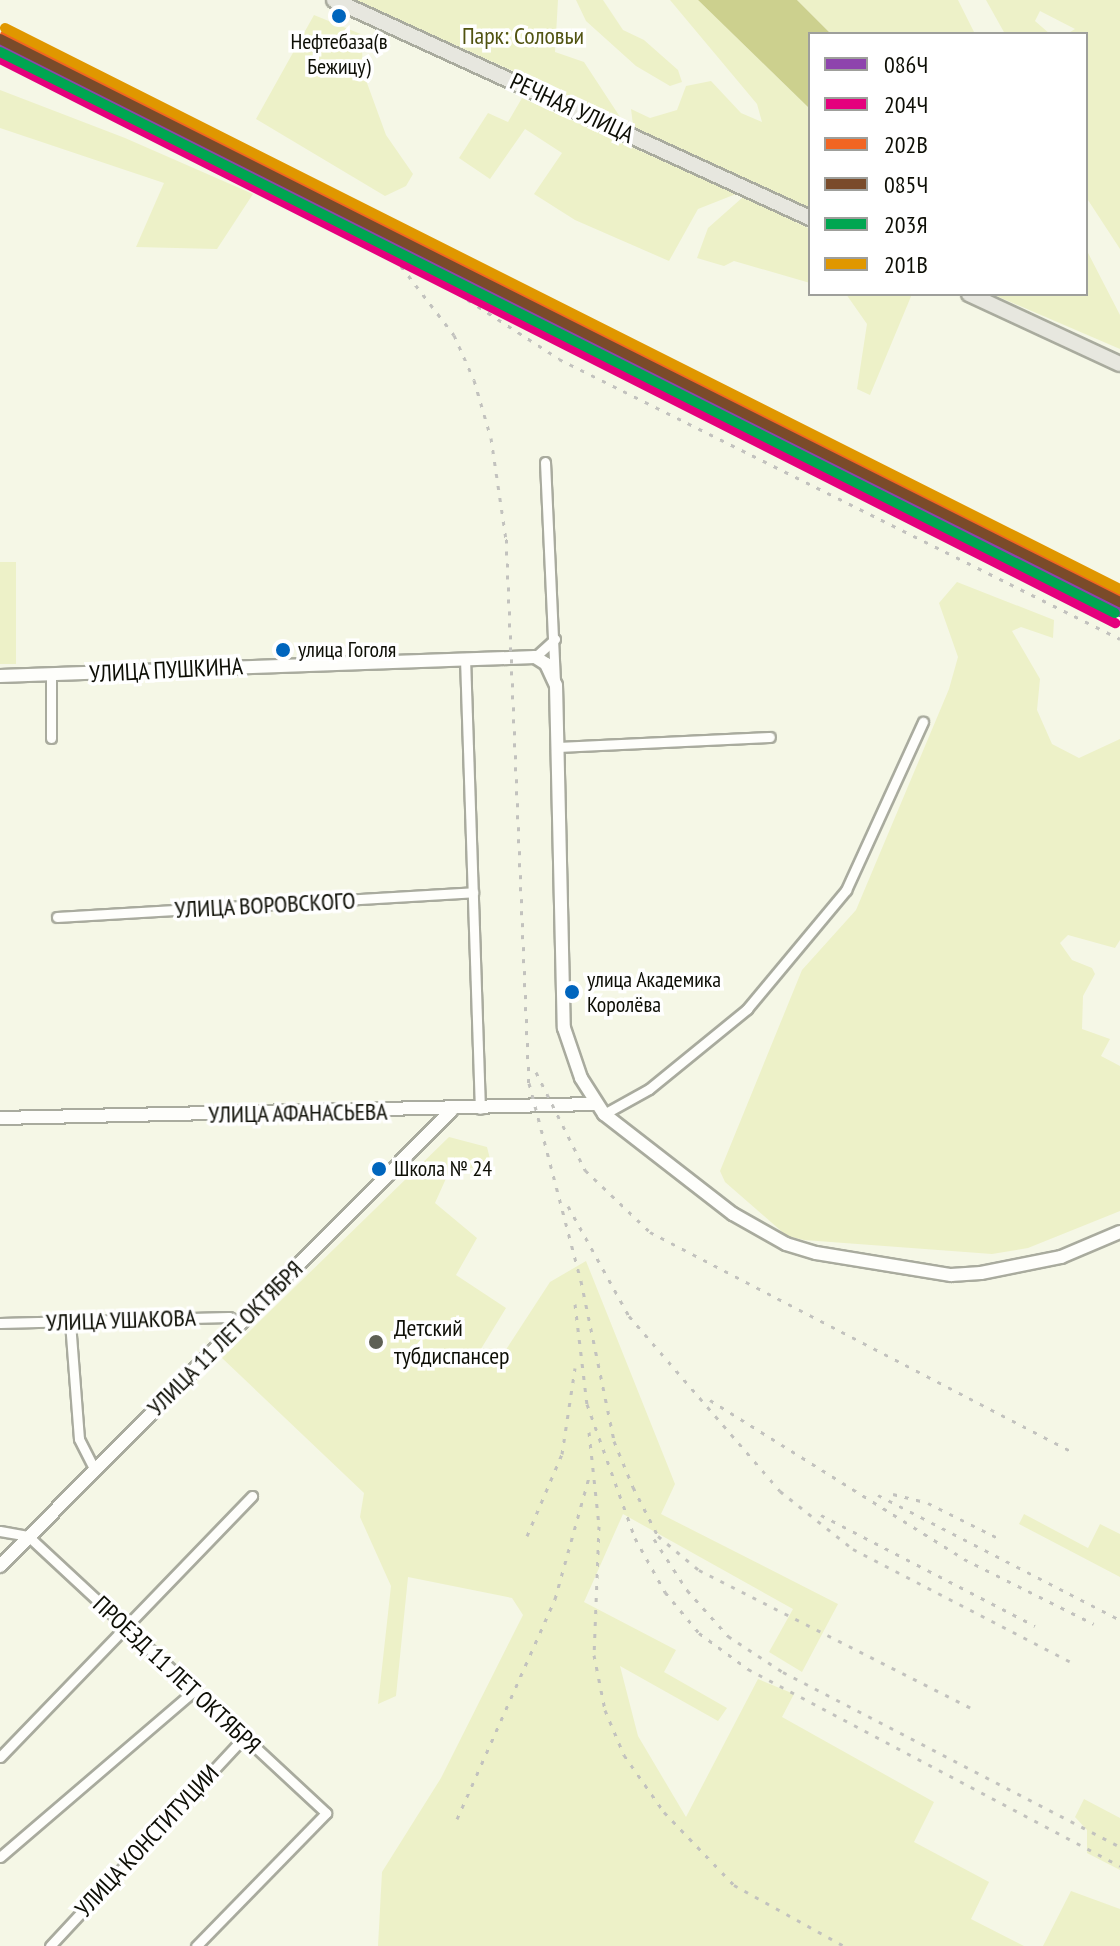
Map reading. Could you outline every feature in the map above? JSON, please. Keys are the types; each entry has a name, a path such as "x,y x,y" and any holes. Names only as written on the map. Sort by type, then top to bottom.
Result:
{"main road":[{"name":"РЕЧНАЯ УЛИЦА","path":"334,0 808,217"},
{"path":"973,296 1120,364"},
{"path":"535,657 546,664 556,685 562,1013 570,1051 600,1109 733,1214 786,1244 816,1253 951,1275 981,1273 1061,1257 1120,1232"},
{"name":"УЛИЦА ПУШКИНА","path":"0,676 535,657"},
{"name":"УЛИЦА АФАНАСЬЕВА","path":"0,1118 600,1109"},
{"name":"УЛИЦА 11 ЛЕТ ОКТЯБРЯ","path":"0,1566 451,1111"}],"street":[{"path":"545,462 556,685"},
{"path":"535,657 555,639"},
{"path":"465,658 480,1109"},
{"path":"51,676 51,738"},
{"path":"600,1109 649,1089 747,1009 846,890 923,722"},
{"path":"557,747 770,737"},
{"name":"УЛИЦА ВОРОВСКОГО","path":"57,917 473,892"},
{"name":"УЛИЦА УШАКОВА","path":"0,1323 229,1317 240,1323"},
{"path":"70,1322 79,1439 94,1469"},
{"path":"0,1757 252,1496"},
{"path":"0,1531 28,1536"},
{"name":"ПРОЕЗД 11 ЛЕТ ОКТЯБРЯ","path":"28,1536 326,1813 196,1946"},
{"path":"0,1857 194,1691"},
{"name":"УЛИЦА КОНСТИТУЦИИ","path":"50,1946 244,1737"}],"green space":[{"name":"Парк: Соловьи","path":"355,0 558,0 555,52 584,62 622,120"},
{"name":"Парк: Соловьи","path":"576,0 603,0 623,30 644,40 678,70 682,82 670,86 636,66 586,21"},
{"path":"670,0 698,0 808,107 808,212 634,133 631,109 650,118 677,110 686,86 711,81 741,113 762,122 757,104"},
{"path":"797,0 958,0 974,32 829,32"},
{"path":"986,0 1120,0 1120,249 1088,200 1088,32 1070,32 1075,29 1040,11 1035,21 1048,32 1004,32"},
{"path":"314,15 368,37 362,48 363,72 386,135 413,174 406,186 385,196 256,119"},
{"path":"0,90 125,138 253,194 217,249 136,247 164,183 0,128"},
{"path":"522,98 736,194 698,209 669,261 575,220 534,194 562,153 525,129 490,179 459,158 488,113 508,122"},
{"path":"743,197 808,228 808,282 734,261 724,266 697,258 708,228"},
{"path":"1088,253 1120,315 1120,349 997,296 1088,296"},
{"path":"847,296 911,296 870,395 857,389 867,324"},
{"path":"0,562 16,562 16,664 0,664"},
{"path":"957,582 1054,620 1053,638 1021,627 1012,631 1040,679 1037,710 1052,744 1079,758 1120,739 1120,940 1115,948 1068,935 1060,943 1072,960 1092,968 1095,974 1083,996 1082,1029 1110,1039 1101,1056 1120,1066 1120,1211 1028,1248 992,1254 804,1240 787,1236 725,1182 720,1171 802,970 856,910 949,689 958,657 939,603"},
{"path":"449,1137 487,1147 491,1163 448,1174 435,1203 477,1238 456,1275 506,1308 476,1357 494,1368 550,1282 586,1261 675,1484 661,1514 838,1604 802,1672 769,1652 793,1609 623,1514 584,1602 676,1650 664,1672 727,1708 718,1721 620,1666 638,1736 686,1817 758,1679 794,1694 782,1717 934,1802 914,1842 989,1882 971,1919 1024,1946 378,1946 382,1872 441,1778 523,1615 512,1598 408,1577 396,1696 378,1704 391,1586 360,1517 364,1493 222,1358"},
{"path":"1024,1514 1088,1548 1100,1524 1120,1534 1120,1577 1019,1524"},
{"path":"1084,1799 1120,1818 1120,1870 1087,1853 1087,1830 1075,1817"},
{"path":"1071,1891 1120,1909 1120,1946 1043,1946"}],"shaded area":[{"path":"698,0 797,0 829,32 808,32 808,107"}],"railway":[{"path":"212,153 334,219 401,266 454,335 474,380 491,438 506,539 529,1083 581,1281 614,1441 633,1487 658,1536 699,1570 977,1711"},
{"path":"397,254 559,359 1120,639"},
{"path":"536,1072 585,1170 650,1232 1074,1453"},
{"path":"568,1206 629,1316 780,1491 853,1549 1071,1662"},
{"path":"575,1304 587,1404 635,1538 665,1592 699,1633 748,1669 1120,1866"},
{"path":"527,1536 562,1454 575,1368"},
{"path":"710,1400 964,1559 1094,1624"},
{"path":"589,1432 599,1526 594,1655 605,1710 624,1755 664,1812 734,1885 844,1946"},
{"path":"457,1819 555,1599 589,1477"},
{"path":"893,1494 928,1503 996,1537"},
{"path":"878,1495 1120,1620"},
{"path":"821,1515 1035,1626"},
{"path":"654,1539 687,1590 728,1636 783,1672 1120,1847"}],"transit line":[{"name":"201В","path":"5,28 1120,589"},
{"name":"202В","path":"5,35 1120,599"},
{"name":"085Ч","path":"0,39 1120,602"},
{"name":"086Ч","path":"0,46 1120,612"},
{"name":"203Я","path":"0,52 1115,613"},
{"name":"204Ч","path":"0,59 1115,623"}],"place":[{"name":"Нефтебаза(в Бежицу)","path":"339,16"},
{"name":"улица Гоголя","path":"283,650"},
{"name":"улица Академика Королёва","path":"572,992"},
{"name":"Школа № 24","path":"379,1169"},
{"name":"Детский тубдиспансер","path":"376,1342"}]}
